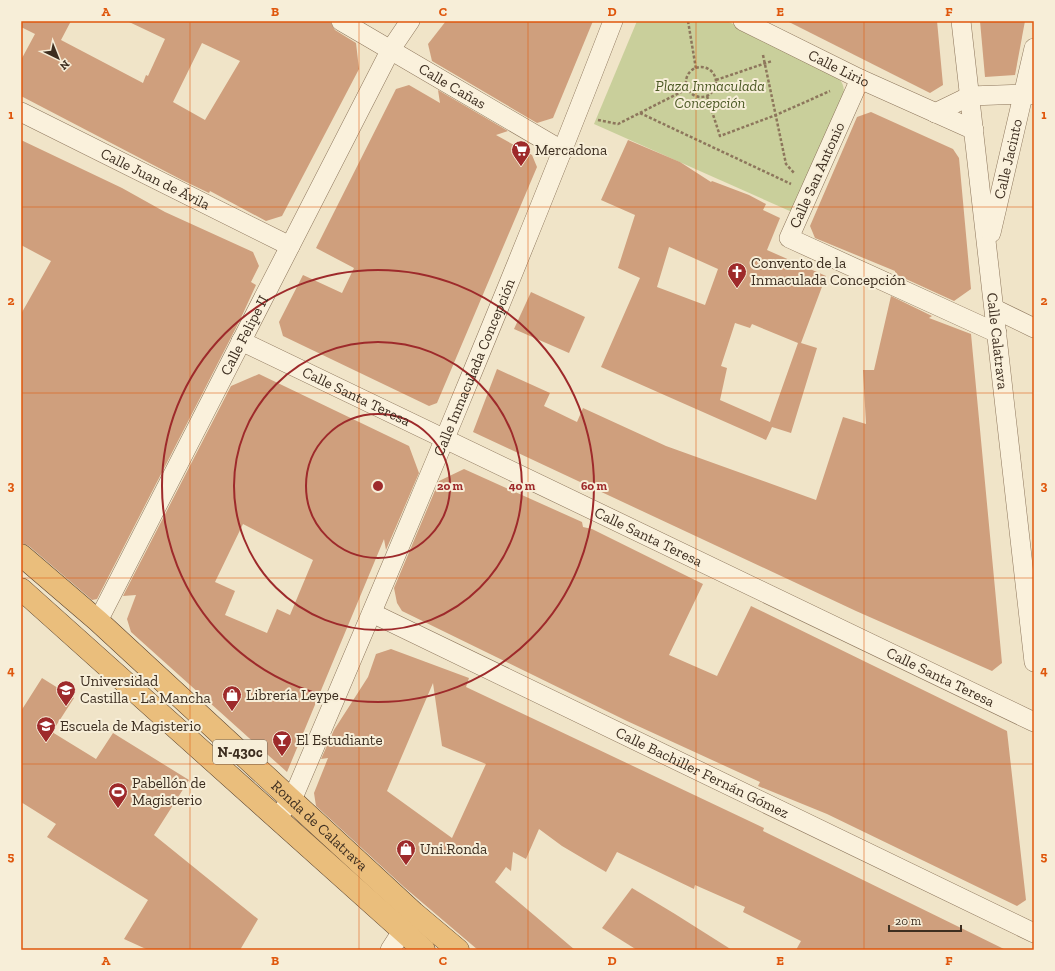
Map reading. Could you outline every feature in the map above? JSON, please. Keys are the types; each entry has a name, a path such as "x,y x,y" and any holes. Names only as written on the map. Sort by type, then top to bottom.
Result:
{"highway":[{"name":"Ronda de Calatrava","path":"21,555 98,621 414,912 435,942 458,950"},
{"name":"Ronda de Calatrava","path":"21,589 424,950"}],"street":[{"name":"Calle Cañas","path":"341,21 563,151"},
{"name":"Calle Felipe II","path":"98,621 391,49 410,21"},
{"name":"Calle Inmaculada Concepción","path":"276,817 292,800 372,613 445,440 563,151 612,21"},
{"name":"Calle Calatrava","path":"961,21 988,246 1034,662"},
{"name":"Calle Lirio","path":"750,25 860,79 974,130"},
{"name":"Calle Jacinto","path":"988,246 1029,95 1034,48"},
{"name":"Calle San Antonio","path":"860,79 789,238 997,334"},
{"path":"935,113 970,96 1029,95"},
{"name":"Calle Juan de Ávila","path":"21,112 290,246"},
{"path":"995,309 1034,328"},
{"name":"Calle Santa Teresa","path":"241,341 1034,722"},
{"name":"Calle Bachiller Fernán Gómez","path":"372,613 1034,933"},
{"path":"390,950 414,912"}],"path":[{"path":"688,21 696,69"},
{"path":"750,25 765,63 786,164 810,192"},
{"path":"716,80 803,51"},
{"path":"701,67 711,71 716,80 715,86 707,96 699,97 692,95 688,89 687,77 696,69 701,67"},
{"path":"576,116 618,124 688,89"},
{"path":"707,96 720,136 776,115 835,89"},
{"path":"640,113 810,192"}],"green space":[{"name":"Plaza Inmaculada Concepción","path":"637,21 727,21 834,74 840,80 844,88 843,100 792,212 594,124"}],"building":[{"path":"21,21 71,21 61,40 143,83 146,75 148,76 165,39 127,21 330,21 335,30 356,43 359,69 282,216 266,221 210,191 209,193 182,180 21,96 21,60 35,34 21,27","holes":["202,43 240,61 205,120 173,102"]},
{"path":"446,21 593,21 553,118 537,123 432,61 428,44"},
{"path":"787,21 937,21 943,85 930,93"},
{"path":"980,21 1025,21 1015,75 985,77"},
{"path":"409,85 440,103 438,90 508,131 496,135 532,155 537,167 437,403 429,406 283,336 279,322 303,275 342,293 354,268 316,248 396,89"},
{"path":"871,112 953,149 959,158 971,289 954,301 895,274 895,271 815,238 810,226 857,117"},
{"path":"21,140 122,188 165,212 253,252 259,266 251,282 256,285 240,320 97,599 92,600 29,546 21,543 21,314 51,261 21,245"},
{"name":"Convento de la Inmaculada Concepción","path":"628,140 680,162 711,182 712,181 749,195 766,204 763,210 780,218 767,250 826,276 801,343 817,348 791,433 772,427 766,440 601,367 640,278 618,268 635,215 601,200","holes":["669,247 718,269 705,305 657,287","735,323 750,328 752,324 798,343 770,422 720,400 727,368 721,366"]},
{"path":"531,292 585,317 569,353 514,329"},
{"path":"891,296 932,316 929,318 971,334 1002,663 992,671 856,611 473,432 497,369 550,393 544,406 577,422 583,408 666,446 816,500 843,417 866,424 863,370 874,370"},
{"path":"259,374 409,446 419,473 386,550 384,539 287,772 131,632 127,619 136,595 123,596 231,386","holes":["243,524 313,560 290,615 277,609 267,633 225,615 235,591 215,582"]},
{"path":"464,469 582,522 583,527 592,529 703,584 669,655 717,676 751,606 1007,731 1026,900 1017,906 827,814 758,786 760,782 627,721 402,611 397,603 394,588 439,481"},
{"path":"391,649 469,678 466,687 764,828 763,831 1006,950 796,950 801,941 743,912 745,907 695,885 694,889 617,852 606,872 562,846 539,829 526,859 513,852 511,871 506,867 495,882 575,950 478,950 404,887 316,806 314,793 328,758 321,759 334,730 368,677 376,654","holes":["433,683 442,746 486,764 452,838 387,791"]},
{"path":"42,678 74,698 52,732 96,759 113,733 189,780 154,835 258,919 240,950 146,949 124,939 148,900 47,837 56,824 21,802 21,711"},
{"path":"632,888 732,950 637,950 602,928"}],"place":[{"name":"Mercadona","path":"521,167"},
{"name":"Convento de la Inmaculada Concepción","path":"737,289"},
{"name":"Universidad Castilla - La Mancha","path":"66,707"},
{"name":"Librería Leype","path":"232,712"},
{"name":"Escuela de Magisterio","path":"46,743"},
{"name":"El Estudiante","path":"282,757"},
{"name":"Pabellón de Magisterio","path":"118,809"},
{"name":"Uni.Ronda","path":"406,866"}]}
